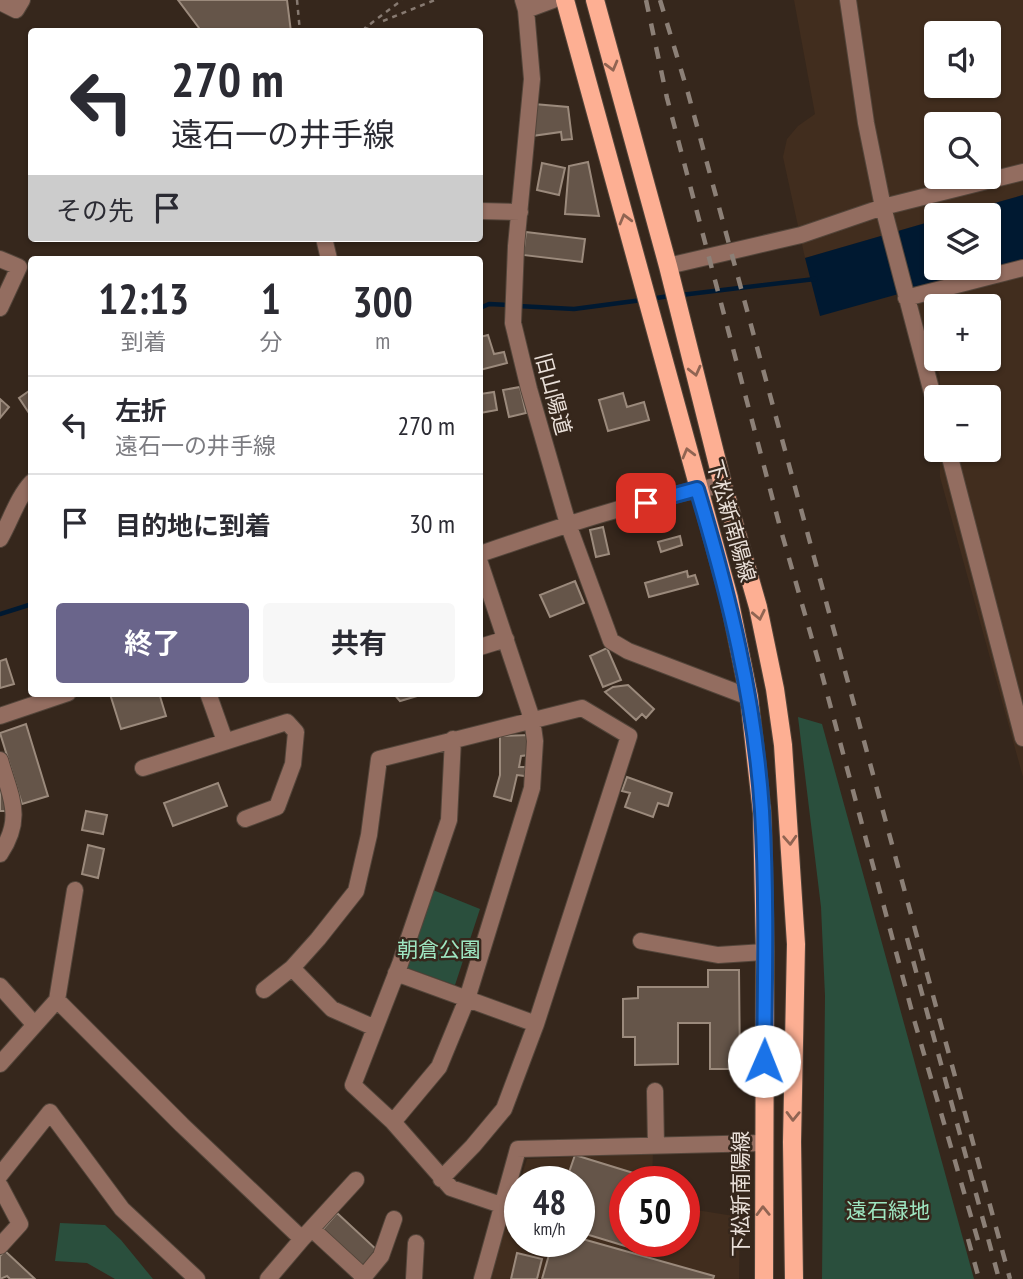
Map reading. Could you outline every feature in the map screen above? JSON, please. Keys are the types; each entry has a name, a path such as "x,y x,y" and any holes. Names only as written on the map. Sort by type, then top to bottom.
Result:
{"main road":[{"name":"下松新南陽線","path":"565,0 729,598 749,697 762,813 765,952 764,1279"},
{"name":"下松新南陽線","path":"595,0 668,266 723,485 758,607 783,745 796,944 792,1142 794,1279"}],"street":[{"path":"0,2 16,10 22,0"},
{"path":"524,5 552,0"},
{"path":"848,0 866,123 883,207 930,385"},
{"name":"旧山陽道","path":"524,5 533,79 513,323 568,524 611,641 628,651 749,697"},
{"path":"668,266 801,235 883,207 1023,172"},
{"path":"483,211 520,212"},
{"path":"0,260 19,267 0,308"},
{"path":"906,298 1023,268"},
{"path":"951,462 1023,735"},
{"path":"483,553 568,524 697,489 723,485"},
{"path":"0,539 28,486"},
{"path":"393,1122 439,1067 467,999 532,788 535,741 532,719 483,572"},
{"path":"483,646 506,639"},
{"path":"0,716 56,697"},
{"path":"209,697 225,741"},
{"path":"264,990 292,968 356,891 369,835 379,758 582,708 629,736 536,1024 504,1109 441,1178"},
{"path":"143,768 287,722 296,732 293,764 277,807 245,819"},
{"path":"453,739 449,820 396,973 352,1085 393,1122 452,1188 504,1206 482,1279"},
{"path":"0,760 15,810 10,838 0,854"},
{"path":"0,1064 57,1000 75,890"},
{"path":"640,941 718,956 765,952"},
{"path":"292,968 332,1009 375,1028"},
{"path":"396,973 536,1024"},
{"path":"0,986 34,1024"},
{"path":"57,1000 182,1125 362,1278 381,1256 394,1219"},
{"path":"655,1091 656,1146"},
{"path":"0,1175 50,1112 122,1209 197,1279"},
{"path":"514,1166 518,1149 763,1143"},
{"path":"268,1279 356,1180"},
{"path":"0,1186 20,1224 0,1246"},
{"path":"414,1279 416,1243"}],"path":[{"path":"297,0 300,28"},
{"path":"368,28 365,27 402,0"},
{"path":"383,21 435,0"}],"shaded area":[{"path":"794,0 1023,0 1023,195 995,203 924,203 924,223 805,258 783,157 787,139 798,126 815,114"},
{"path":"1023,259 1023,777 940,477 940,462 1001,462 1001,385 940,385 938,371 1001,371 1001,294 924,294 924,327 912,290 948,280 1001,280 1001,265"},
{"path":"653,1153 653,1166 609,1166 609,1257 700,1257 700,1211 740,1217 739,1279 489,1279 504,1233 504,1257 595,1257 595,1166 525,1166 527,1159"}],"green space":[{"name":"遠石緑地","path":"798,717 822,724 974,1279 822,1279 825,996 821,907"},
{"name":"朝倉公園","path":"433,890 480,909 455,985 405,967"},
{"path":"60,1223 105,1225 153,1279 115,1279 87,1263 55,1261"}],"water":[{"path":"1023,195 1023,259 1001,265 1001,203 995,203"},
{"path":"924,223 924,280 948,280 820,316 805,258"}],"building":[{"path":"178,0 287,0 290,28 199,28"},
{"path":"534,104 568,107 572,139 562,140 561,132 532,136"},
{"path":"588,162 599,216 565,214 569,166"},
{"path":"542,163 565,168 559,195 537,190"},
{"path":"526,232 585,239 582,262 523,255"},
{"path":"488,335 494,354 504,352 507,363 483,369 483,336"},
{"path":"520,387 526,413 509,417 503,390"},
{"path":"28,392 28,412 19,398"},
{"path":"494,392 497,410 483,412 483,394"},
{"path":"623,393 627,407 644,402 649,420 608,431 599,400"},
{"path":"0,399 9,407 0,418"},
{"path":"603,527 609,554 596,557 590,530"},
{"path":"680,536 682,545 661,552 658,542"},
{"path":"687,571 688,577 695,575 698,584 649,597 645,583"},
{"path":"575,581 584,603 550,617 540,595"},
{"path":"607,648 621,680 603,687 590,656"},
{"path":"6,659 14,684 0,688 0,661"},
{"path":"628,685 654,709 646,718 642,714 636,720 605,692 613,687"},
{"path":"111,697 160,697 166,716 121,729"},
{"path":"396,697 414,697 400,701"},
{"path":"26,724 48,796 22,804 0,733"},
{"path":"530,735 529,755 521,756 519,767 525,767 525,776 517,775 511,801 494,796 500,775 500,736"},
{"path":"627,777 672,793 668,806 658,803 653,817 625,807 630,793 622,791"},
{"path":"218,783 227,806 173,826 164,803"},
{"path":"0,790 6,790 7,811 0,811"},
{"path":"86,811 107,815 103,834 82,830"},
{"path":"88,845 104,849 98,878 82,874"},
{"path":"708,970 739,970 740,1069 710,1069 710,1023 678,1023 678,1064 635,1065 635,1037 623,1037 623,999 638,998 638,987 708,987"},
{"path":"575,1155 611,1166 609,1241 595,1237 595,1166 571,1166"},
{"path":"337,1213 378,1251 363,1268 322,1230"},
{"path":"595,1243 609,1246 609,1257 646,1257 714,1276 713,1279 542,1279 548,1257 595,1257"},
{"path":"5,1251 35,1279 10,1279 7,1276 0,1279 0,1256"},
{"path":"516,1257 542,1259 537,1279 511,1279"}],"waterway":[{"path":"681,295 815,279"},
{"path":"650,299 669,296"},
{"path":"518,306 574,309 642,300"},
{"path":"483,307 489,304 509,305"},
{"path":"0,614 28,605"}],"railway":[{"path":"646,0 667,98 780,527 915,1023 981,1251"},
{"path":"660,0 688,93 1010,1279"},
{"path":"907,938 999,1279"},
{"path":"968,1239 979,1279"}],"route":[{"path":"646,503 697,489 729,598 749,697 762,813 764,1061"}]}
